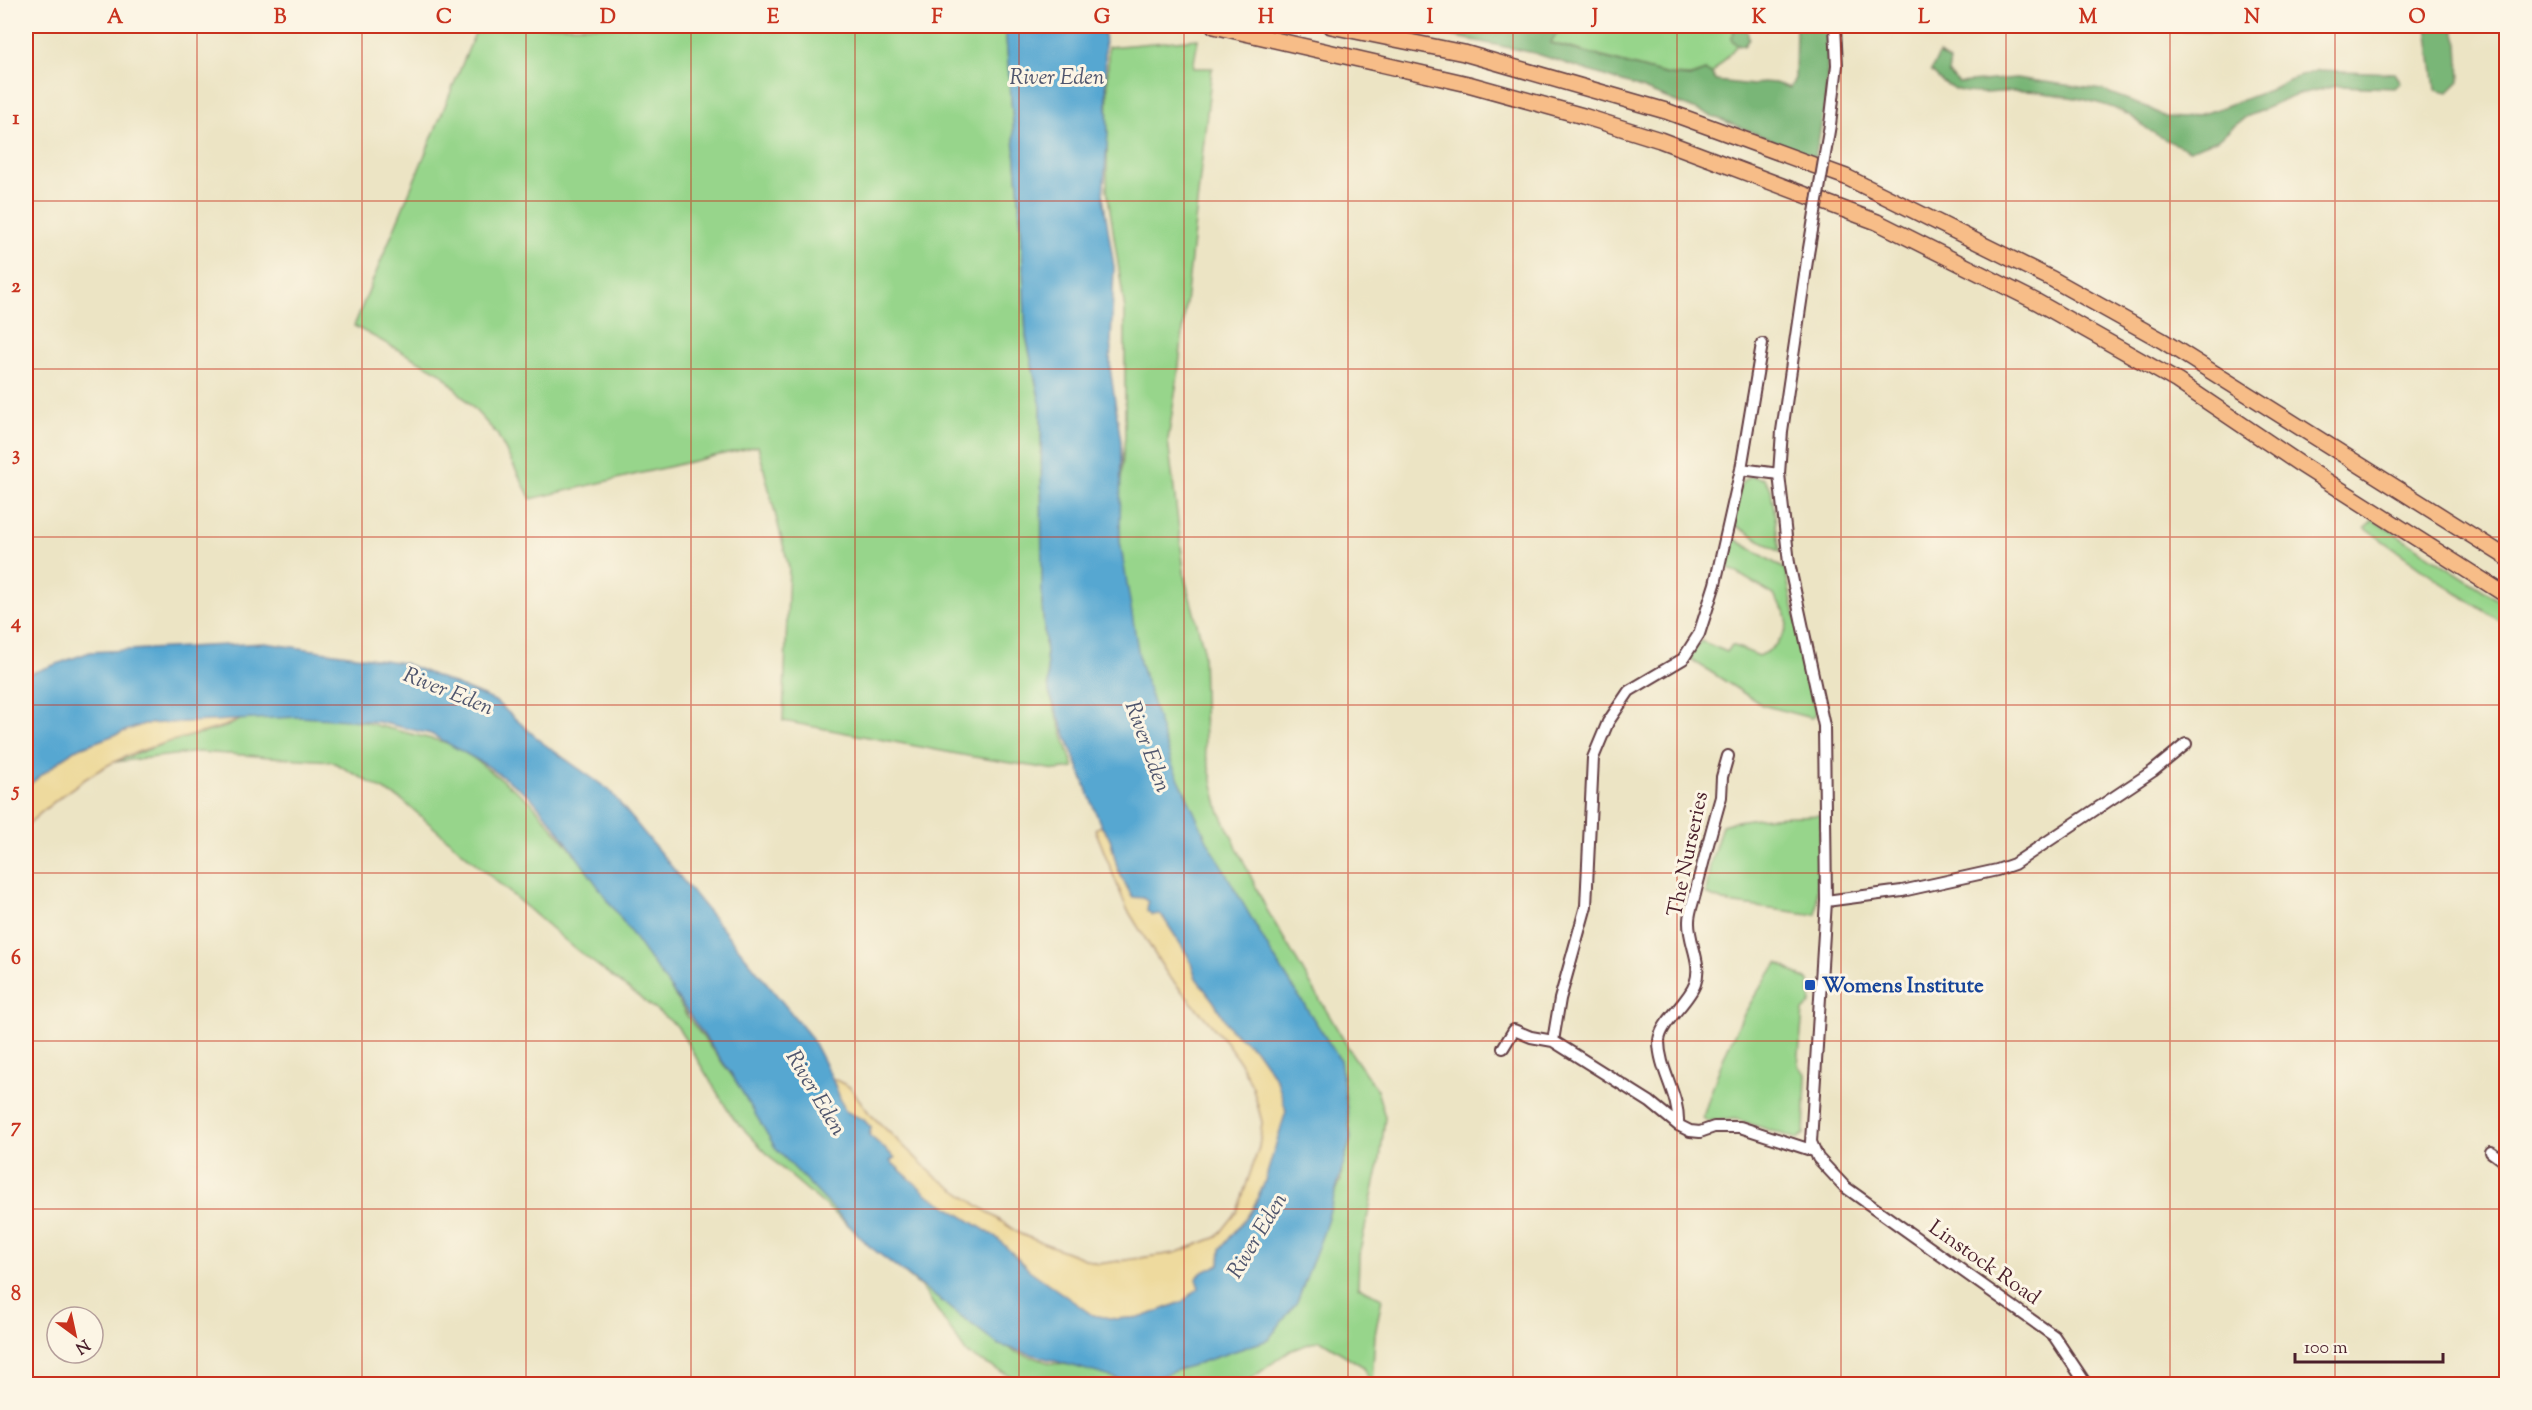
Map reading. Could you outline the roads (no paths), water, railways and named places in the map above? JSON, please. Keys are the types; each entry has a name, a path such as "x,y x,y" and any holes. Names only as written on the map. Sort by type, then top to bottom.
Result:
{"highway":[{"path":"1214,26 1468,84 1583,116 1660,140 1877,222 2027,297 2177,381 2300,464 2506,595"},
{"path":"1330,26 1464,53 1666,111 1846,177 2052,279 2163,341 2506,557"}],"street":[{"path":"1503,1048 1514,1030 1531,1037 1553,1041 1650,1102 1678,1125 1690,1131 1700,1132 1714,1127 1740,1127 1814,1151 1810,1131 1826,902 1824,726 1788,563 1779,474 1782,431 1830,124 1837,65 1835,26"},
{"path":"1553,1041 1560,999 1586,906 1593,758 1608,722 1629,691 1683,658 1699,634 1715,584 1741,469 1762,344"},
{"path":"1741,469 1779,474"},
{"path":"1826,902 1902,891 1997,870 2014,864 2154,771 2186,744"},
{"name":"The Nurseries","path":"1678,1125 1679,1113 1675,1095 1660,1056 1659,1037 1673,1015 1690,997 1696,980 1698,963 1692,945 1689,921 1721,797 1722,777 1728,756"},
{"name":"Linstock Road","path":"1814,1151 1845,1187 2054,1336 2086,1384"},
{"path":"2491,1152 2506,1163"}],"water":[{"name":"River Eden","path":"1005,26 1104,26 1108,134 1103,197 1114,267 1110,368 1121,442 1120,541 1140,662 1172,764 1207,840 1273,956 1340,1060 1351,1138 1324,1231 1297,1302 1268,1340 1136,1384 999,1345 869,1246 776,1149 732,1075 555,826 530,796 486,765 431,734 379,722 300,717 144,724 74,750 26,787 26,675 90,652 265,643 404,663 495,701 544,744 609,790 810,1036 832,1078 845,1111 864,1120 871,1128 869,1135 895,1158 890,1161 927,1194 996,1237 1029,1270 1092,1315 1116,1319 1143,1317 1182,1302 1199,1288 1196,1279 1201,1273 1220,1264 1221,1249 1252,1210 1264,1184 1286,1111 1277,1080 1256,1050 1231,1030 1196,978 1189,957 1163,917 1147,911 1148,902 1143,898 1132,897 1118,870 1110,838 1101,826 1049,692 1042,604 1041,407 1026,336 1021,223"}],"place":[{"name":"Womens Institute","path":"1810,985"}]}
